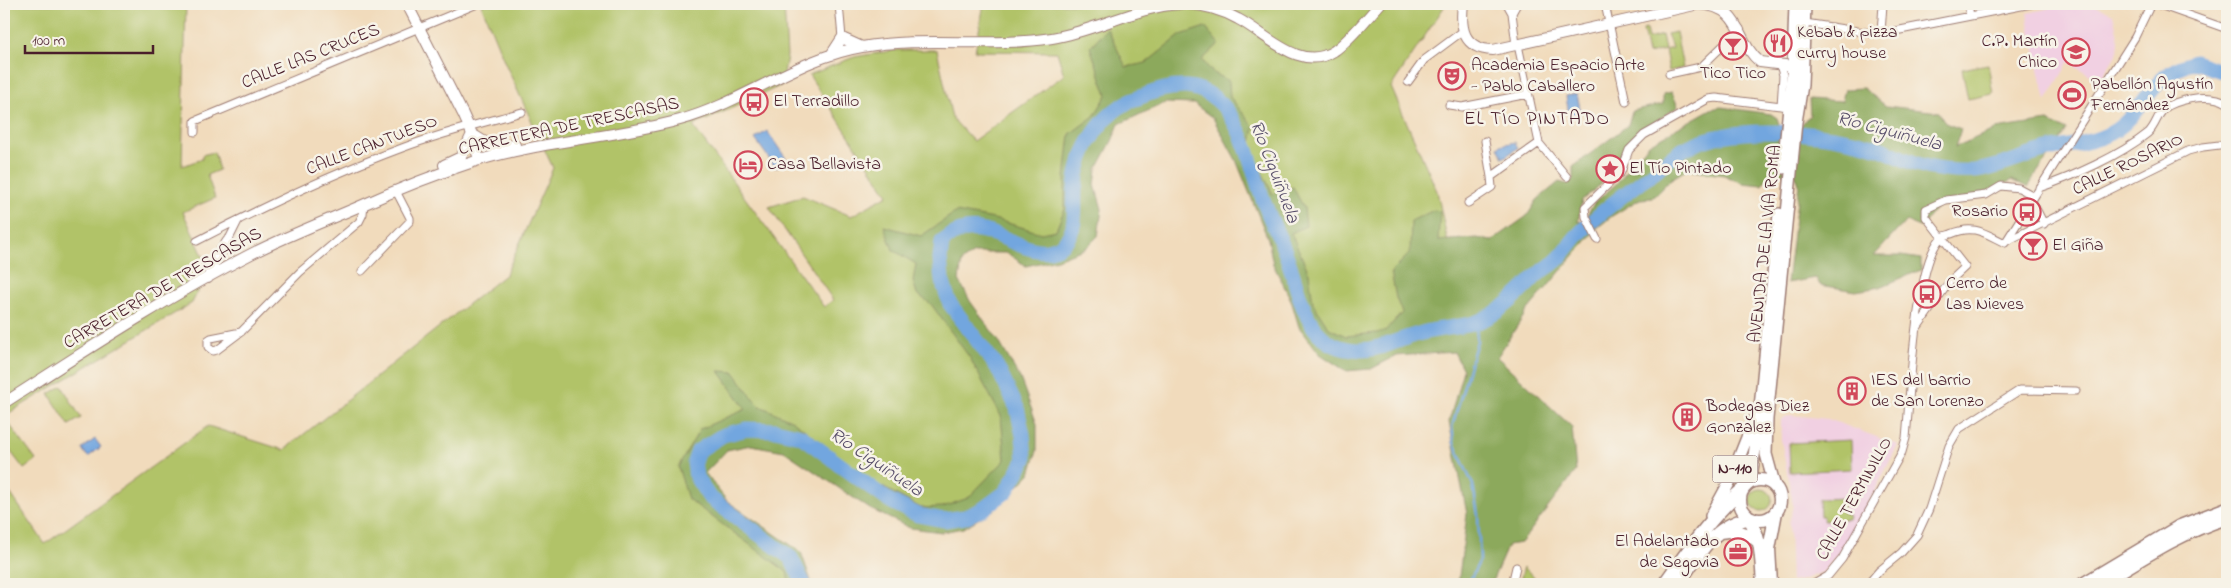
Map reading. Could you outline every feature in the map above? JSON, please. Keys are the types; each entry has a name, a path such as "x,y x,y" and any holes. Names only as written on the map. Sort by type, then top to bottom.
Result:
{"highway":[{"path":"1763,584 1760,543 1757,532 1740,503 1746,486 1762,480 1775,487 1780,501 1769,549 1771,584"},
{"name":"N-110","path":"1678,584 1726,503 1746,486"},
{"path":"2083,584 2180,526 2227,508"},
{"path":"1749,517 1765,519 1776,512"},
{"name":"N-110","path":"1664,584 1708,533 1749,517"},
{"path":"2100,584 2174,540 2202,526 2227,518"},
{"path":"1708,533 1734,531 1751,536 1760,543"}],"main road":[{"path":"1790,114 1796,99 1797,74 1792,66 1795,4"},
{"path":"1794,33 1805,23 1800,18 1800,4"},
{"name":"AVENIDA DE LA VÍA ROMA","path":"1775,487 1766,454 1766,419 1790,114 1804,50 1805,4"},
{"path":"1792,66 1804,50"},
{"name":"AVENIDA DE LA VÍA ROMA","path":"1746,486 1754,458 1786,177"},
{"name":"AVENIDA DE LA VÍA ROMA","path":"1708,533 1759,406"}],"street":[{"path":"407,4 471,130 479,160"},
{"name":"CALLE LAS CRUCES","path":"195,132 196,120 477,4"},
{"path":"832,56 842,38 839,4"},
{"name":"CARRETERA DE TRESCASAS","path":"4,403 120,329 224,268 276,242 364,204 479,160 650,127 696,115 832,56 862,47 913,41 1047,39 1070,34 1147,9 1180,4"},
{"path":"1187,4 1212,8 1228,14 1295,54 1316,58 1336,50 1380,4"},
{"path":"1464,4 1461,20 1463,31 1470,41 1482,49 1493,50 1699,4 1708,5 1721,10 1731,18 1740,29 1759,61 1781,70 1792,66"},
{"path":"1507,4 1512,13 1517,45 1539,143 1567,177"},
{"path":"1512,13 1517,4"},
{"path":"1605,4 1626,102"},
{"path":"1881,33 1883,4"},
{"path":"1968,4 1970,16"},
{"path":"1805,23 1881,33 2031,4"},
{"path":"1942,237 1963,229 1974,229 2005,242 2135,37 2150,4"},
{"path":"2157,4 2227,29"},
{"path":"1669,74 1702,67 1740,29"},
{"path":"1408,82 1424,60 1463,31"},
{"path":"842,38 862,47"},
{"name":"AVENIDA DE LA VÍA ROMA","path":"1781,70 1790,114"},
{"path":"1449,105 1462,108 1528,94"},
{"path":"1596,236 1586,217 1585,208 1621,172 1629,150 1648,132 1711,98 1790,114"},
{"path":"2039,188 2061,180 2129,146 2154,126 2160,113 2170,104 2201,98 2212,98 2227,103"},
{"name":"CALLE CANTUESO","path":"197,240 310,186 402,147 471,130 522,112"},
{"path":"471,130 495,148 524,143 543,147"},
{"path":"362,271 410,221 399,190 411,178 461,157 471,130"},
{"path":"1468,203 1492,187 1485,141"},
{"path":"1491,177 1539,143"},
{"name":"CALLE ROSARIO","path":"2005,242 2188,151 2227,144"},
{"path":"1916,330 1950,281 1965,267 1925,215 1926,209 1935,203 1946,200 1986,196 2001,186 2020,188 2033,197 2044,224"},
{"path":"241,332 300,272 359,222 363,214 364,204"},
{"path":"224,268 221,260 238,220"},
{"name":"CALLE TERMINILLO","path":"1814,584 1828,576 1842,559 1902,452 1906,438 1916,330 1924,275 1931,255 1942,237"},
{"path":"208,278 214,262 228,242"},
{"path":"1868,584 1878,571 1905,549 1916,535 1930,509 1948,449 1959,429 2020,390 2076,391"},
{"path":"1512,584 1516,567"}],"shaded area":[{"name":"C.P. Martín Chico","path":"2068,4 2090,4 2113,14 2119,41 2118,51 2100,81 2069,62 2046,101 2027,13"},
{"path":"1790,415 1828,419 1898,445 1851,538 1823,572 1791,582 1789,523 1793,505 1781,439 1781,419"}],"green space":[{"path":"4,4 186,4 182,166 202,159 202,155 214,152 219,170 207,175 215,198 183,212 209,269 192,303 4,416"},
{"path":"481,4 784,4 787,56 782,85 693,126 824,307 833,300 769,207 803,196 851,216 888,195 809,75 854,57 896,50 937,50 952,118 973,141 1064,75 1057,52 975,51 984,4 1446,4 1391,87 1437,191 1461,305 1476,323 1326,341 1280,239 1200,90 1109,115 1073,232 942,242 1025,459 944,520 747,429 696,477 804,584 4,584 4,484 45,544 208,426 284,450 506,274 553,168 505,63"},
{"path":"1205,27 1219,44 1202,60 1212,72 1229,81 1230,97 1254,127 1250,149 1273,194 1293,187 1304,208 1306,226 1291,233 1309,273 1313,303 1329,328 1346,336 1377,333 1386,330 1402,313 1396,298 1391,272 1410,253 1411,221 1434,210 1440,211 1438,241 1477,238 1492,241 1527,216 1537,200 1559,182 1567,184 1573,179 1573,167 1628,125 1632,111 1663,104 1663,94 1672,92 1678,107 1654,122 1625,147 1615,167 1599,186 1582,200 1578,222 1588,219 1587,215 1594,203 1616,184 1649,144 1711,109 1721,107 1771,114 1777,118 1780,127 1799,127 1810,115 1809,99 1842,101 1845,89 1863,88 1886,106 1939,112 1945,123 1961,129 1955,147 1996,129 2048,121 2067,130 2027,187 2012,180 2001,188 1980,196 1938,206 1922,228 1906,221 1874,256 1901,256 1921,259 1921,270 1880,287 1856,291 1820,285 1816,278 1787,283 1799,184 1795,174 1781,173 1772,175 1762,185 1742,183 1724,175 1686,170 1671,179 1652,198 1640,199 1612,216 1597,228 1527,311 1497,357 1572,427 1576,471 1521,543 1508,545 1491,584 1458,584 1467,514 1449,422 1463,370 1454,352 1396,356 1371,369 1346,371 1320,354 1299,327 1291,300 1273,264 1268,239 1236,160 1213,118 1194,104 1165,103 1119,124 1097,169 1095,185 1102,209 1098,236 1086,248 1057,259 1026,266 1007,253 974,253 962,261 959,280 970,301 998,340 1020,378 1037,424 1037,451 1030,474 995,509 963,528 942,532 910,528 870,509 784,451 751,445 727,450 705,473 727,501 801,552 812,584 789,584 787,572 688,499 678,467 700,429 746,409 719,371 734,372 758,405 793,421 875,483 921,508 943,507 968,498 1005,460 1001,416 970,358 931,304 917,294 913,281 916,264 893,250 884,226 921,236 956,212 994,219 1041,233 1056,230 1065,208 1065,178 1070,134 1094,116 1107,95 1090,47 1107,28 1126,67 1146,63 1181,35"},
{"path":"1646,29 1648,39 1662,35 1665,50 1648,54 1643,30"},
{"path":"1676,32 1683,68 1669,71 1665,50 1672,48 1667,34"},
{"path":"1988,64 1993,94 1968,99 1962,69"},
{"path":"62,386 81,418 69,425 49,394"},
{"path":"9,424 36,460 24,469 4,443 4,428"},
{"path":"1851,440 1852,469 1790,472 1789,443"},
{"path":"1761,489 1769,492 1772,500 1769,508 1761,511 1753,508 1750,500 1753,492"},
{"path":"1848,498 1841,511 1849,516 1848,519 1824,521 1823,516 1820,516 1819,499"},
{"path":"1524,567 1540,584 1519,584"}],"water":[{"path":"1577,94 1581,113 1569,116 1566,96"},
{"path":"767,131 787,160 776,168 755,139"},
{"path":"1515,142 1518,148 1503,158 1498,147"},
{"path":"95,439 101,447 88,457 82,449"}],"waterway":[{"name":"Río Ciguiñuela","path":"804,584 791,558 709,497 696,477 694,462 698,451 723,435 747,429 776,430 801,436 888,500 918,515 944,520 965,517 983,509 1006,492 1025,459 1023,435 1017,408 997,367 950,304 942,280 940,259 942,242 956,233 969,230 982,231 1034,249 1046,250 1058,247 1065,242 1073,228 1077,174 1087,146 1103,122 1113,112 1125,104 1149,94 1167,88 1186,87 1205,92 1219,102 1231,117 1241,135 1267,210 1284,249 1303,307 1310,321 1328,342 1342,348 1359,350 1375,348 1430,331 1471,324 1500,310 1538,274 1556,261 1577,236 1614,203 1677,153 1706,140 1755,132 1809,134 1858,142 1931,168 1974,171 2006,164 2047,150 2088,142 2107,135 2130,118 2159,82 2176,69 2195,62 2227,73"},
{"path":"1468,584 1480,560 1478,515 1473,485 1454,443 1452,427 1477,341 1476,323"}],"place":[{"name":"Kebab & pizza curry house","path":"1778,43"},
{"name":"Tico Tico","path":"1733,46"},
{"name":"C.P. Martín Chico","path":"2076,52"},
{"name":"Academia Espacio Arte - Pablo Caballero","path":"1452,76"},
{"name":"Pabellón Agustín Fernández","path":"2072,95"},
{"name":"El Terradillo","path":"754,102"},
{"name":"Casa Bellavista","path":"748,165"},
{"name":"El Tío Pintado","path":"1610,169"},
{"name":"Rosario","path":"2027,212"},
{"name":"El Giña","path":"2033,246"},
{"name":"Cerro de Las Nieves","path":"1927,294"},
{"name":"IES del barrio de San Lorenzo","path":"1852,391"},
{"name":"Bodegas Diez Gonzalez","path":"1687,417"},
{"name":"El Adelantado de Segovia","path":"1738,552"}],"district":[{"name":"EL TÍO PINTADO","path":"1537,119"}]}
